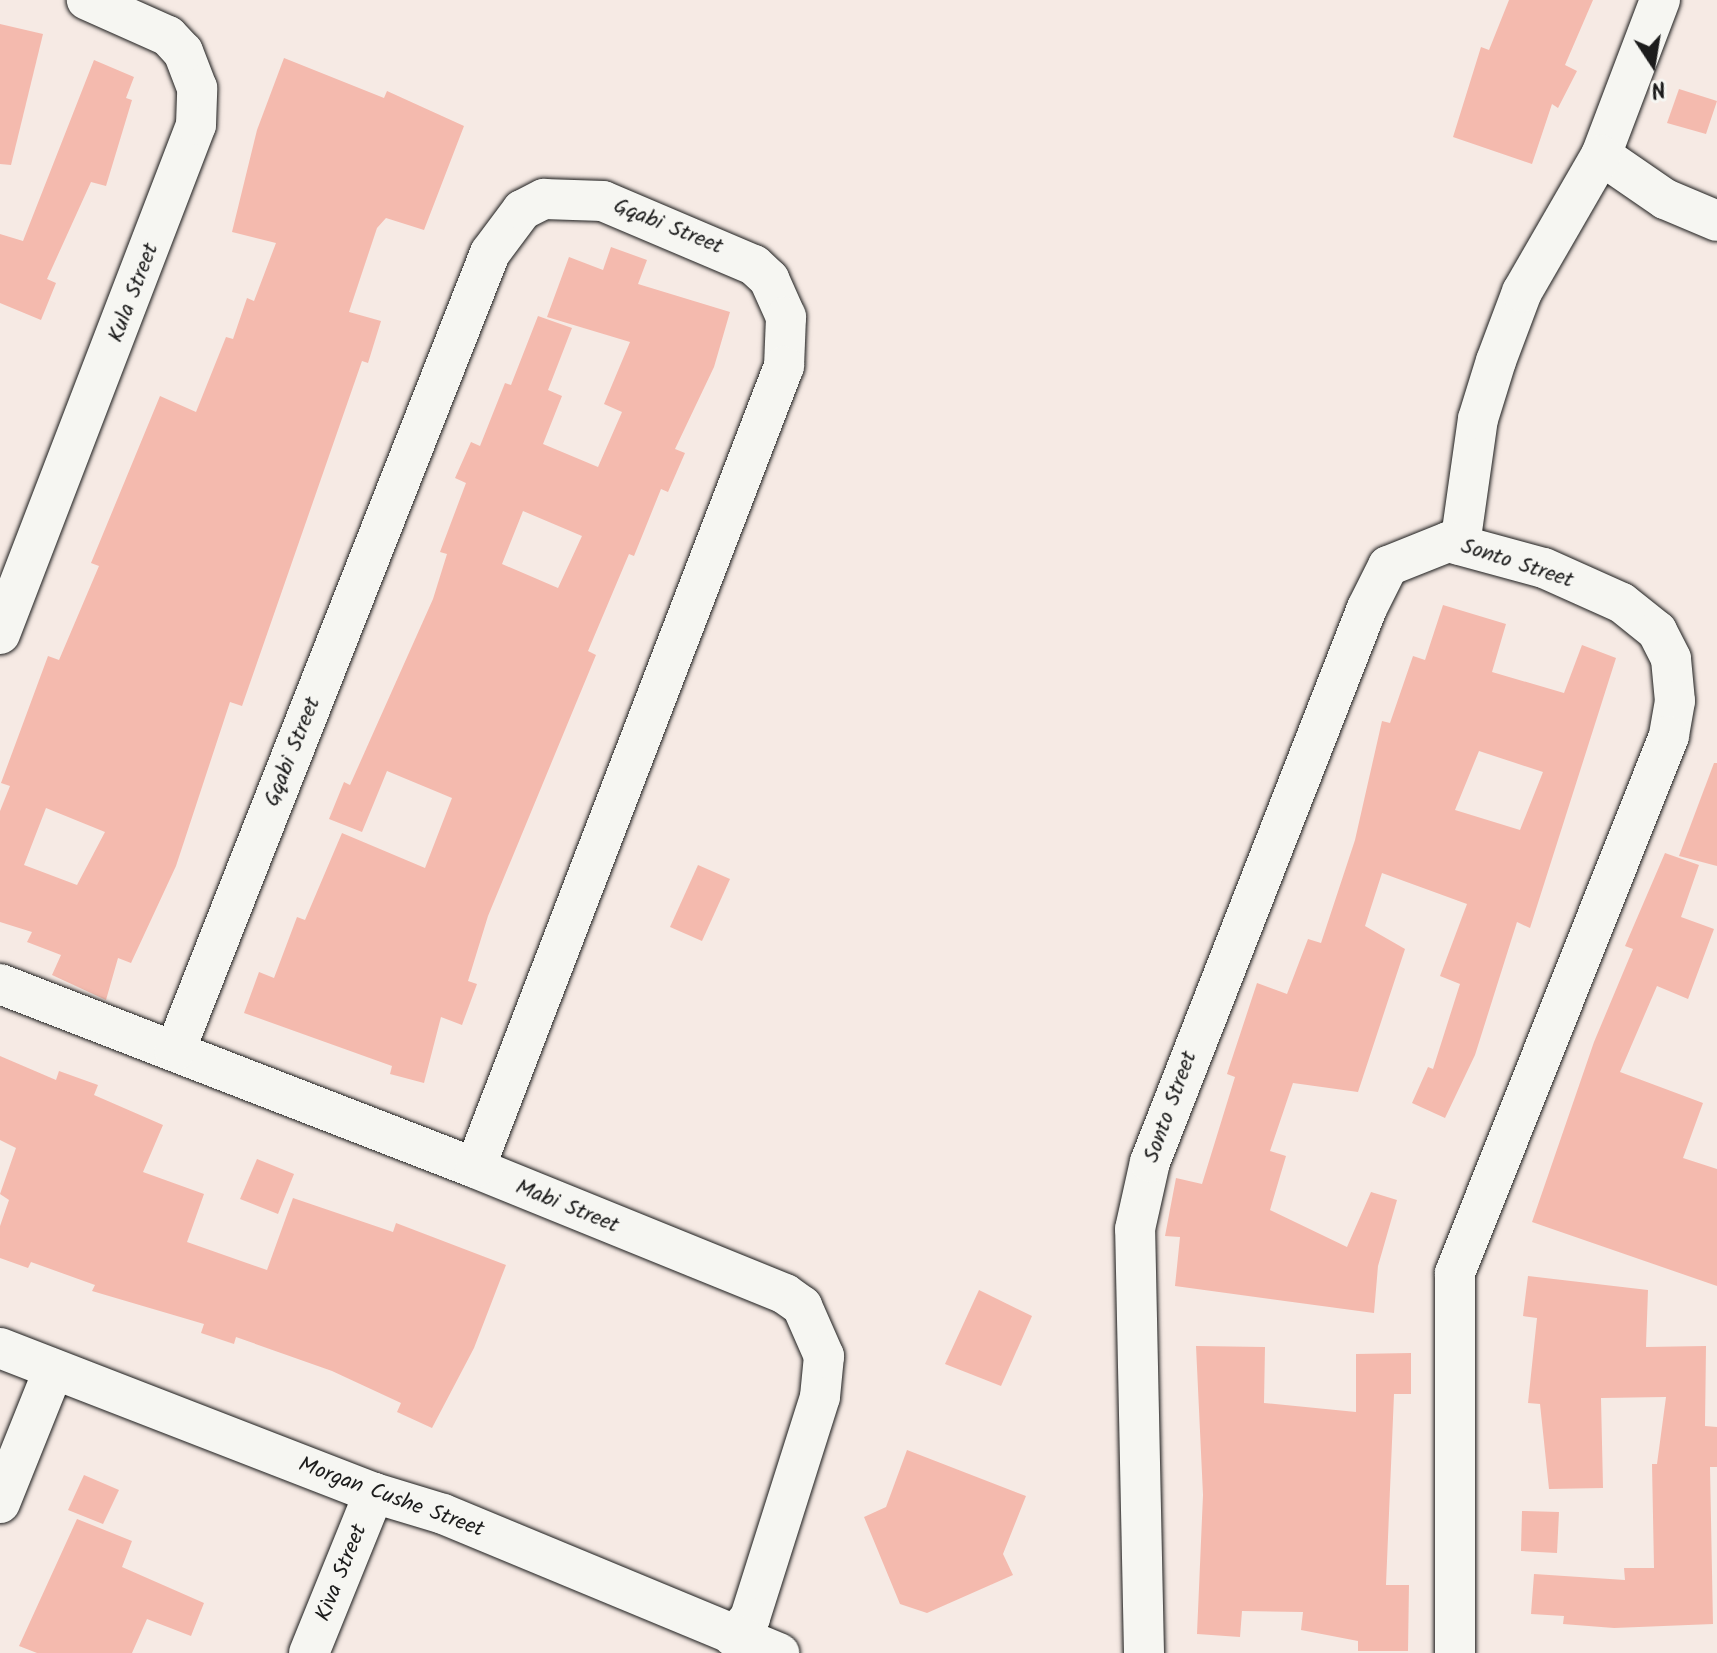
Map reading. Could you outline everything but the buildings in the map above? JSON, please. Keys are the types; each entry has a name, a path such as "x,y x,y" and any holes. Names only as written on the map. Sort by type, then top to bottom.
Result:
{"street":[{"name":"Kula Street","path":"0,634 196,125 197,88 183,52 168,36 87,0"},
{"path":"1460,545 1478,419 1496,361 1522,292 1601,155 1660,0"},
{"path":"1601,155 1642,187 1717,221"},
{"name":"Gqabi Street","path":"175,1051 490,253 522,210 544,199 603,201 754,265 769,279 786,317 784,366 475,1168"},
{"name":"Sonto Street","path":"1144,1653 1135,1229 1150,1162 1367,608 1388,566 1413,552 1448,542 1544,568 1622,603 1657,631 1671,659 1675,701 1669,736 1455,1273 1455,1653"},
{"name":"Mabi Street","path":"0,984 475,1168 785,1294 813,1321 824,1356 820,1397 750,1618 733,1637"},
{"name":"Morgan Cushe Street","path":"0,1348 374,1493 443,1514 733,1637 779,1653"},
{"path":"0,1503 54,1369"},
{"name":"Kiva Street","path":"309,1653 374,1493"}]}
